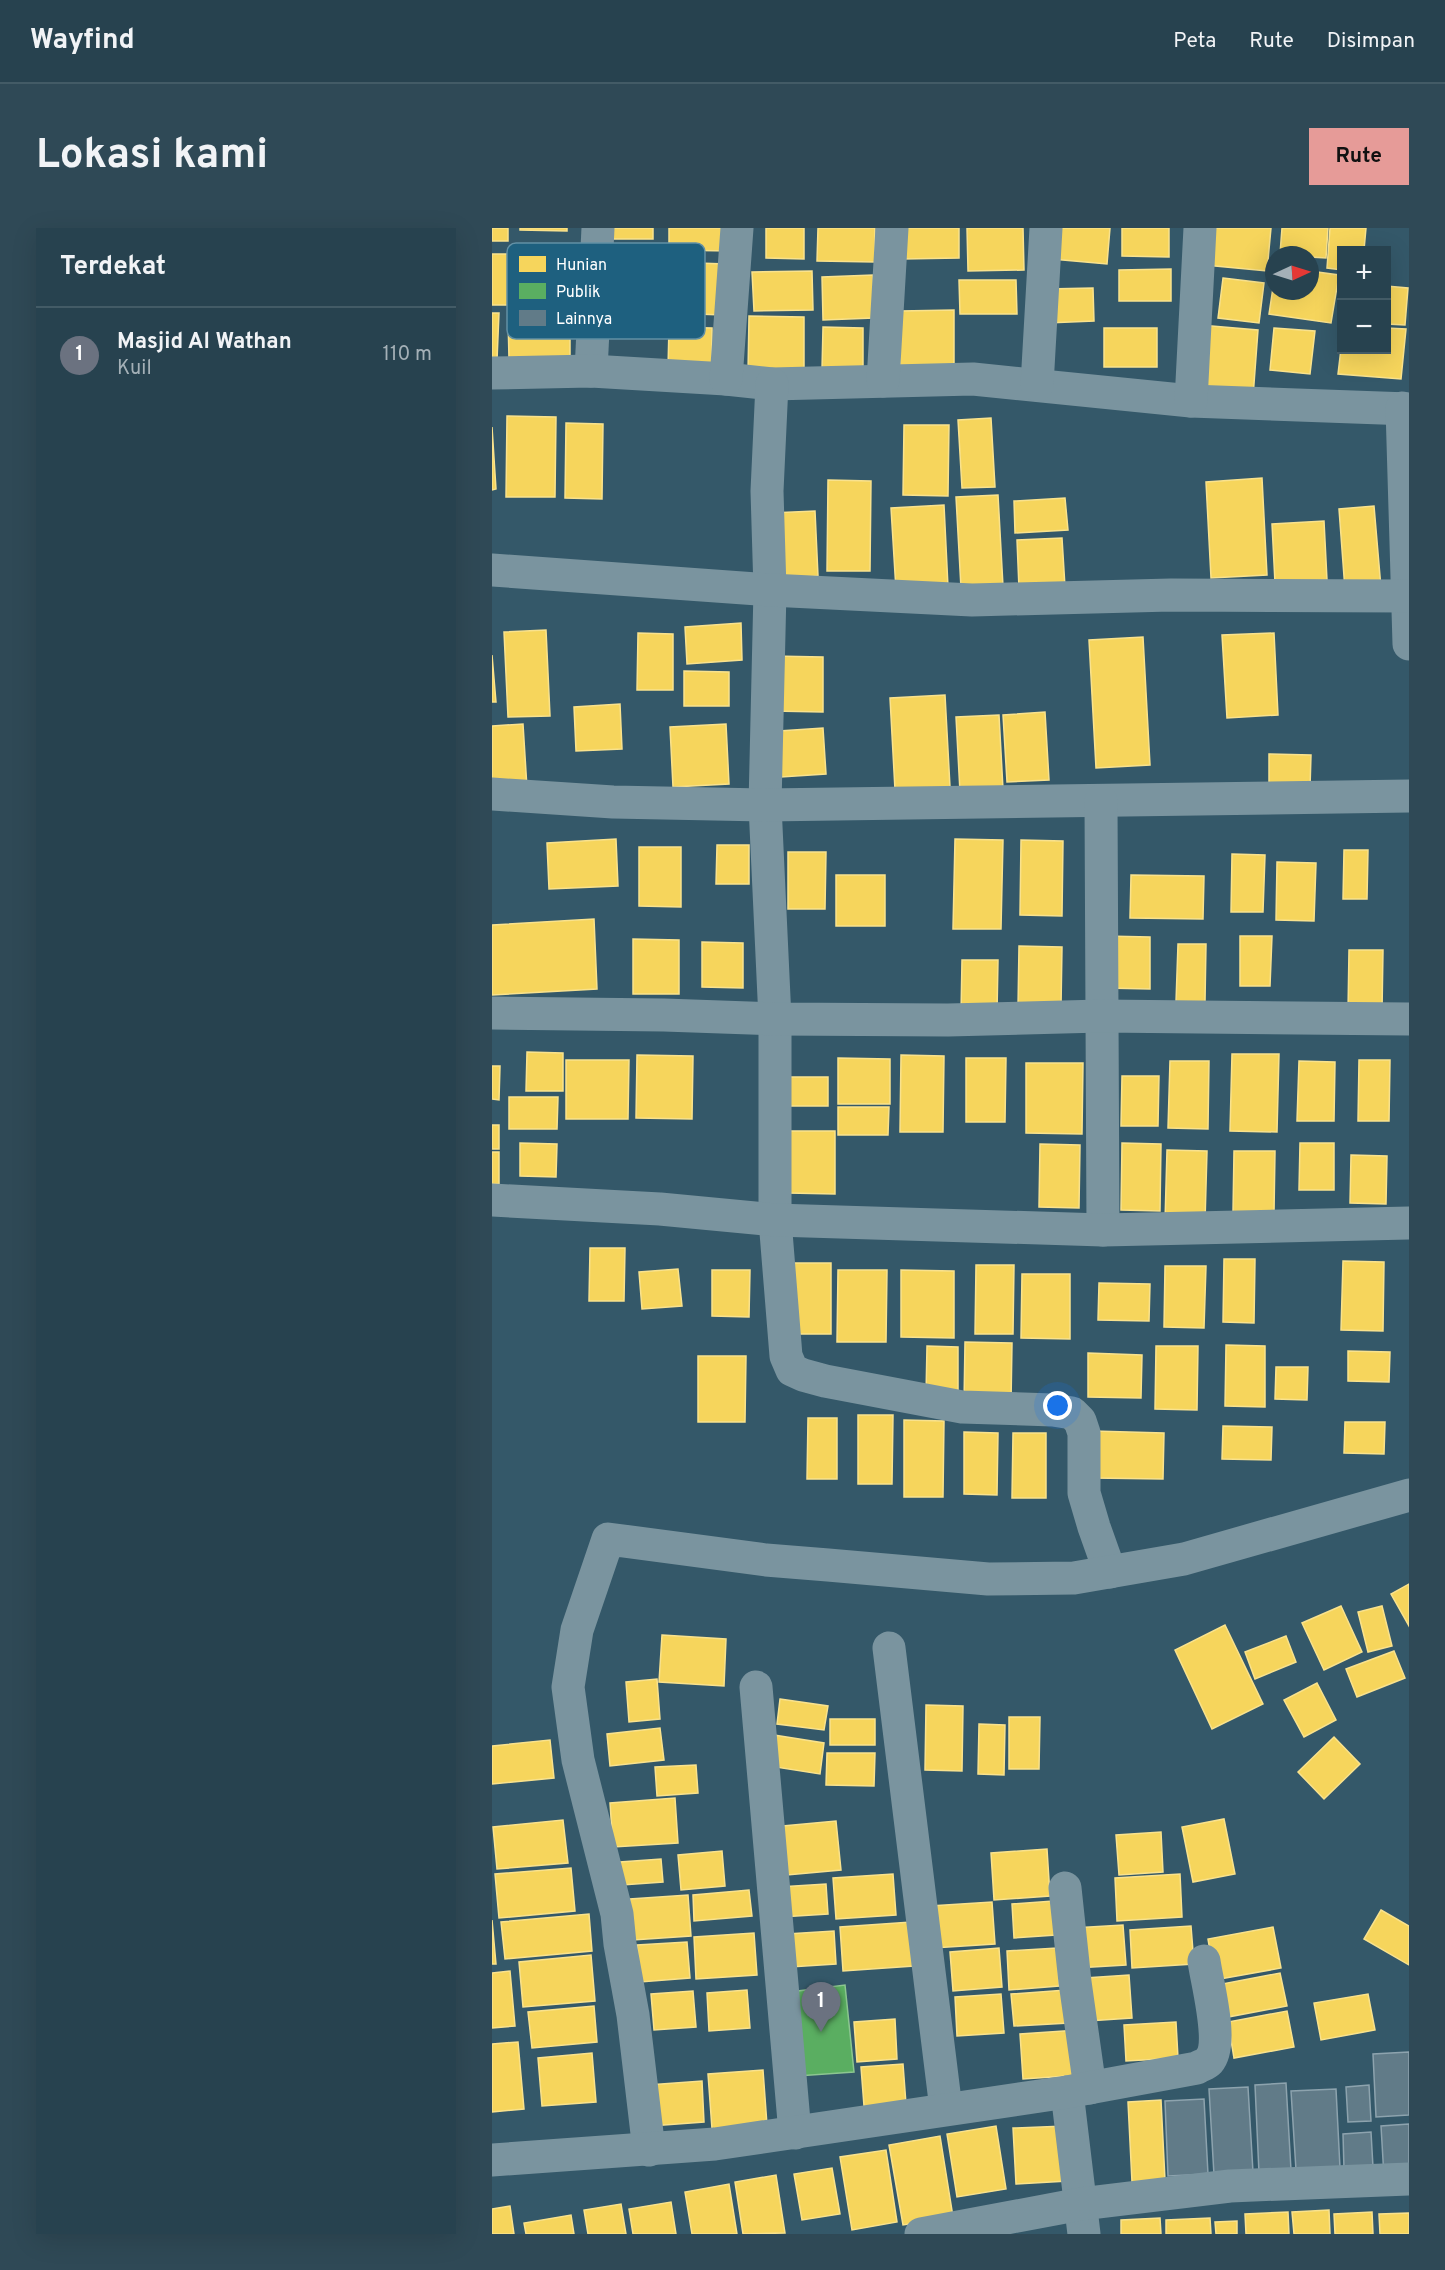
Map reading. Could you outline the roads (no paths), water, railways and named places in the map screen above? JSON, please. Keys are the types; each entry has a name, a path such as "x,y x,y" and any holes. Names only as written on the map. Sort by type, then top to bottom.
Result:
{"street":[{"path":"597,243 598,228"},
{"path":"726,379 737,228"},
{"path":"883,381 892,228"},
{"path":"1036,385 1046,228"},
{"path":"1191,401 1200,228"},
{"path":"591,371 593,339"},
{"path":"492,374 591,371 772,384 973,379 1191,401 1406,409 1409,644"},
{"path":"772,384 767,491 770,590 765,806 775,1020 775,1220 786,1356 792,1370 802,1376 825,1381 962,1407 1053,1410 1072,1413 1080,1421 1084,1433 1084,1493 1110,1572"},
{"path":"492,570 770,590 972,600 1171,596 1408,596"},
{"path":"492,794 614,802 765,806 1409,796"},
{"path":"1101,801 1103,1230"},
{"path":"492,1013 664,1015 775,1020 948,1020 1101,1016 1409,1019"},
{"path":"492,1200 660,1209 775,1220 1103,1230 1409,1223"},
{"path":"649,2150 633,2015 617,1914 578,1760 568,1687 577,1630 608,1539 766,1560 988,1579 1074,1578 1184,1559 1409,1495"},
{"path":"889,1648 946,2109"},
{"path":"756,1687 795,2133"},
{"path":"1065,1888 1075,1982 1082,2219"},
{"path":"492,2160 715,2144 1078,2090 1197,2068 1209,2061 1215,2049 1216,2036 1204,1961"},
{"path":"921,2234 1082,2219 1230,2186 1409,2179"}],"place":[{"name":"Masjid Al Wathan","path":"821,2032"}]}
